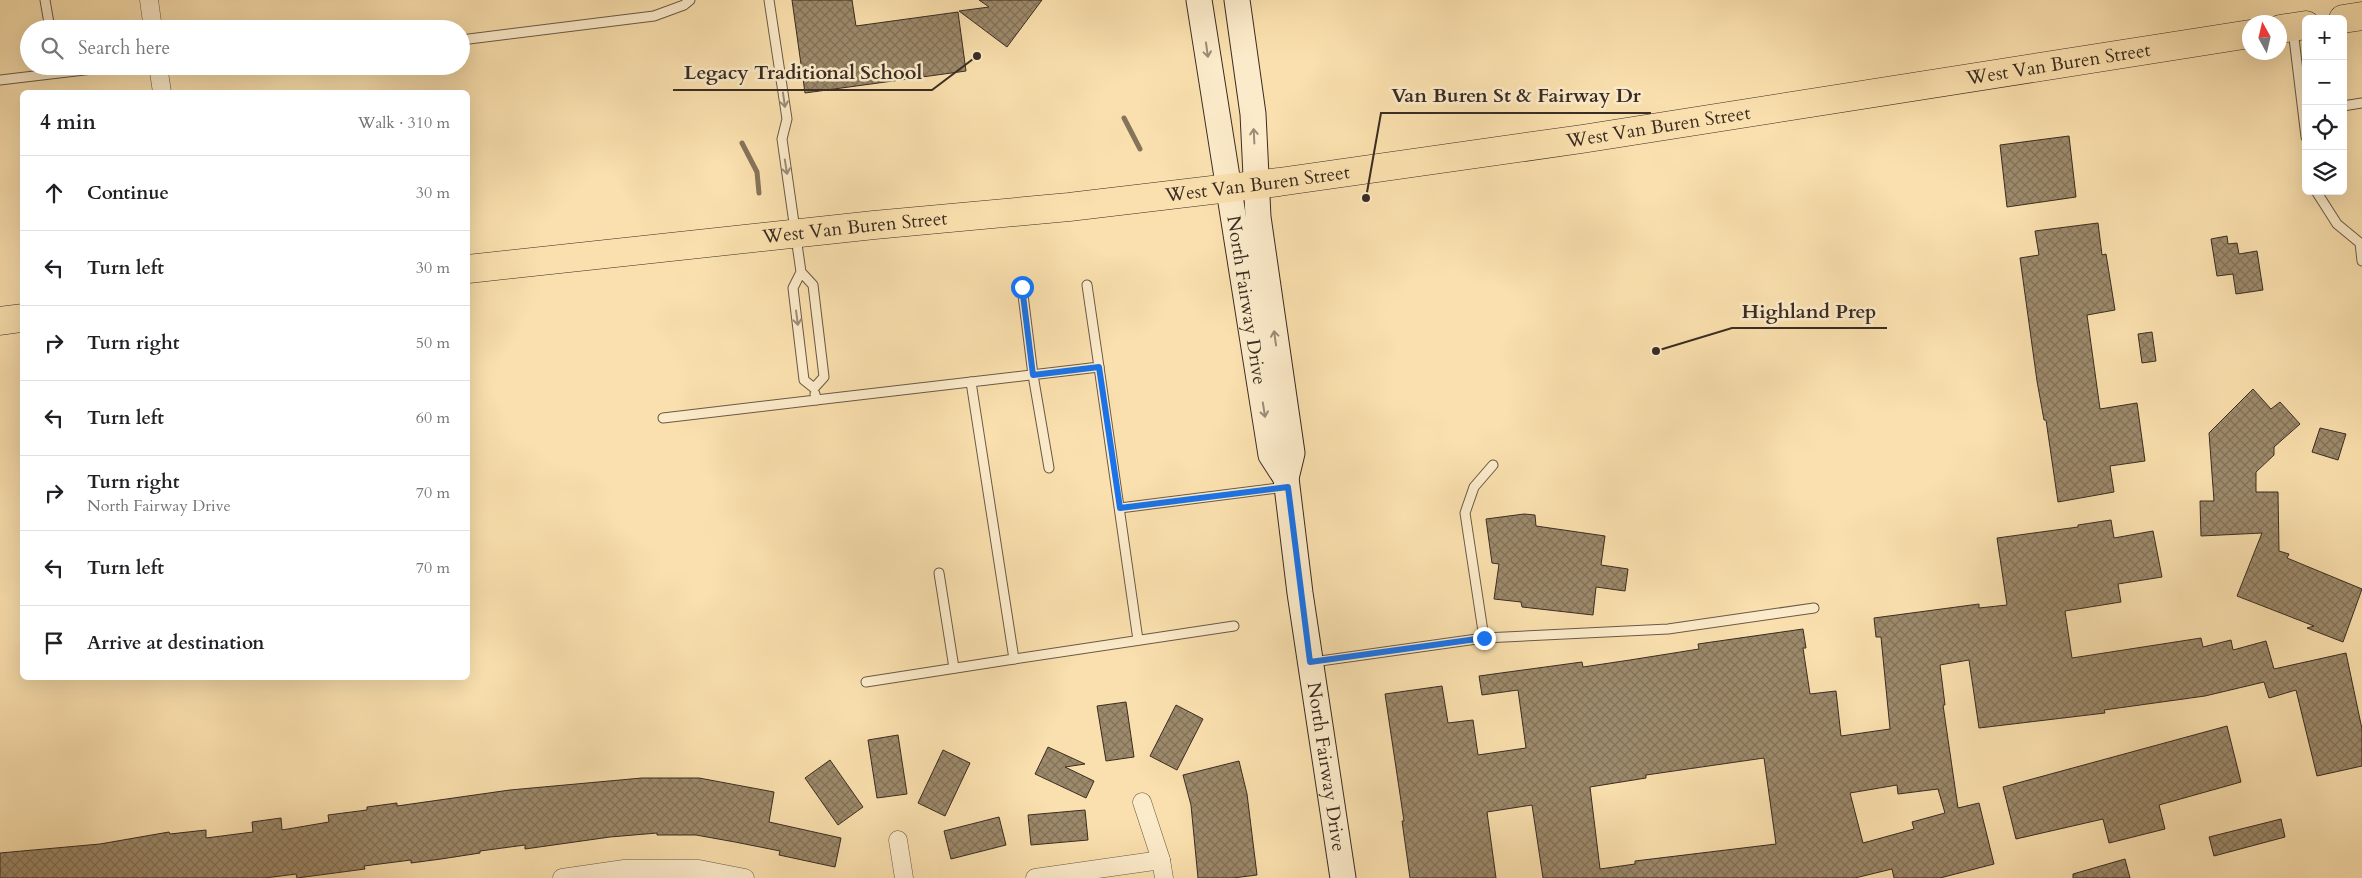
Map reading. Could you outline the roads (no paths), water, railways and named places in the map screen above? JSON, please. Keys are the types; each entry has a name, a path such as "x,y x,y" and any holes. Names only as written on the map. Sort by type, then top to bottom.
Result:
{"main road":[{"path":"2347,18 2362,16"},
{"name":"West Van Buren Street","path":"470,268 796,233 1069,207 1257,185 1582,139 2242,35"},
{"path":"0,321 20,318"}],"street":[{"path":"149,0 152,20"},
{"name":"North Fairway Drive","path":"1199,0 1271,456 1287,482"},
{"name":"North Fairway Drive","path":"1237,0 1253,114 1258,218 1292,453 1287,482 1310,662 1343,878"},
{"path":"159,75 162,90"},
{"path":"1142,802 1161,860 1164,878"},
{"path":"898,840 904,878"},
{"path":"1035,878 1161,860"},
{"path":"562,878 633,869 699,869 744,878"}],"lane":[{"path":"45,0 48,20"},
{"path":"470,39 654,16 684,5 690,0"},
{"path":"770,0 787,119 782,139 801,272 793,288 804,380 814,388 816,400"},
{"path":"2293,27 2303,105"},
{"path":"0,80 28,75"},
{"path":"2347,105 2362,103"},
{"path":"2319,195 2337,224 2360,243 2362,261"},
{"path":"801,272 813,285 824,377 814,388"},
{"path":"1087,285 1138,640"},
{"path":"1022,287 1033,375 1049,468"},
{"path":"663,418 1099,367"},
{"path":"971,382 1014,659"},
{"path":"1484,638 1465,513 1474,487 1493,465"},
{"path":"1120,508 1287,482"},
{"path":"939,572 954,668"},
{"path":"1310,662 1484,638 1668,629 1814,608"},
{"path":"866,682 1234,626"}],"waterway":[{"path":"1124,118 1140,149"},
{"path":"742,143 757,172 759,193"}],"place":[{"name":"Legacy Traditional School","path":"977,56"},
{"name":"Van Buren St & Fairway Dr","path":"1366,198"},
{"name":"Highland Prep","path":"1656,351"}]}
